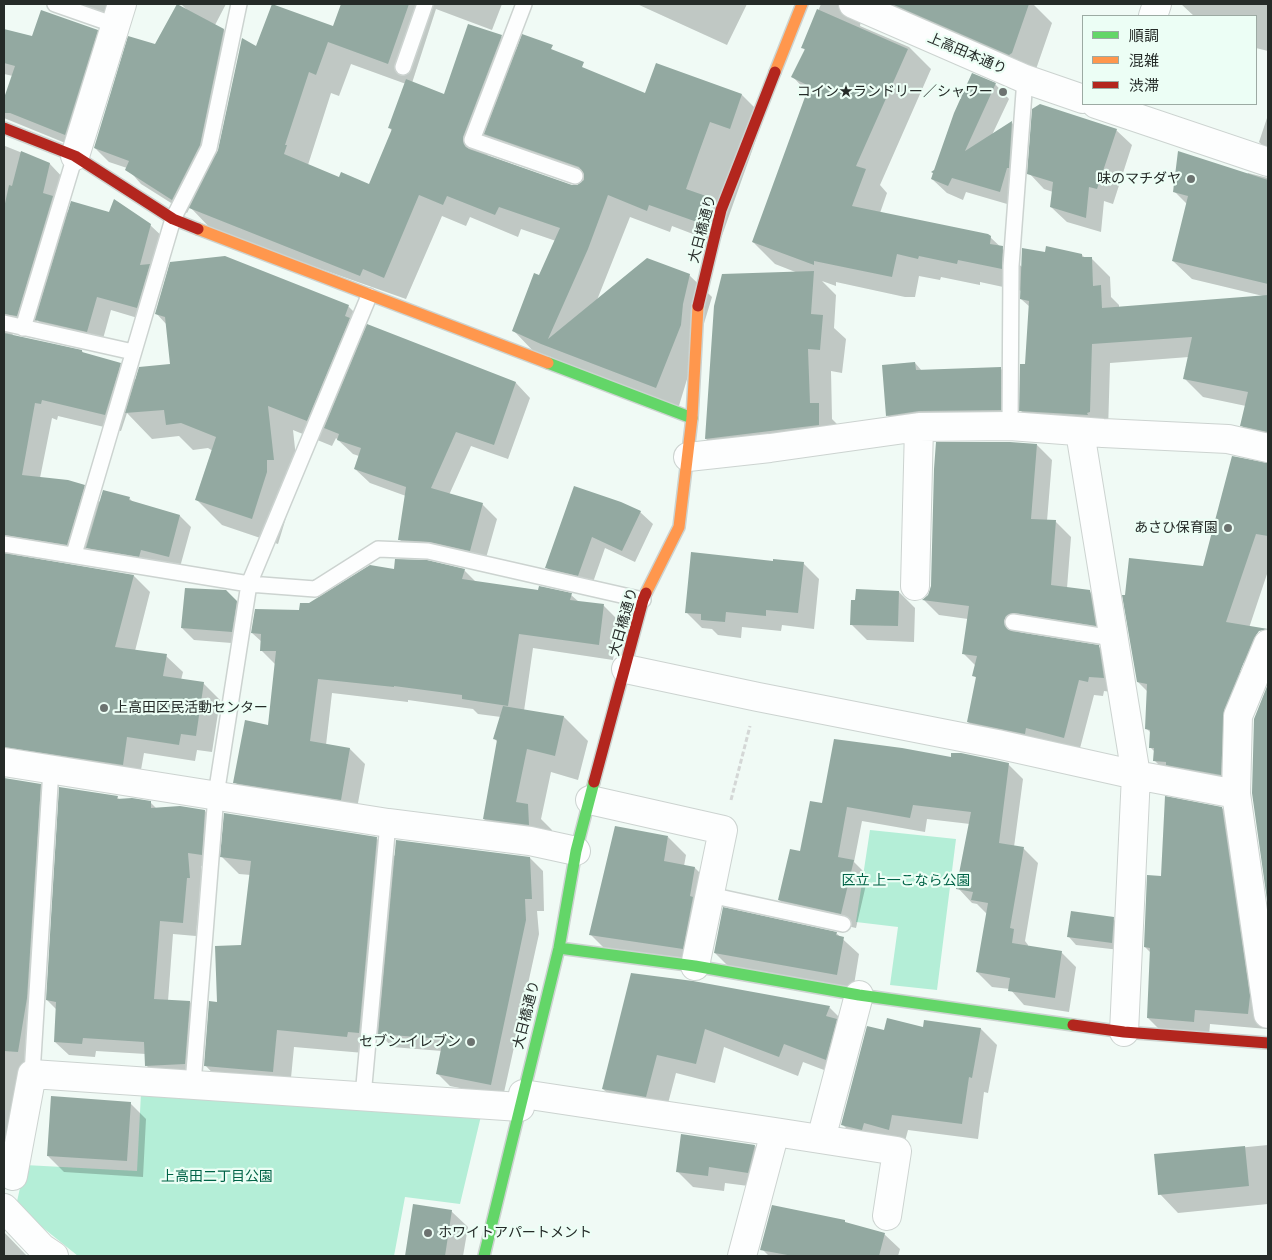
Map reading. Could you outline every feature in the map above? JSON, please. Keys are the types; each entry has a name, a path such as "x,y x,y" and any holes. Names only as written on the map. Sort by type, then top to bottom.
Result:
{"street":[{"name":"大日橋通り","path":"484,1256 558,948 576,851 643,600 679,527 692,418 698,307 721,210 802,4"},
{"name":"上高田本通り","path":"853,4 895,13 1025,79 1082,99"},
{"path":"75,156 118,15"},
{"path":"1102,105 1127,109 1268,162"},
{"path":"4,128 75,156 173,219 369,296 692,418"},
{"path":"688,457 770,448 919,427 1010,426 1080,432 1228,439 1268,448"},
{"path":"915,586 919,427"},
{"path":"1080,432 1136,775 1124,1032"},
{"path":"1268,644 1238,716 1236,794 1268,1014"},
{"path":"626,669 1236,794"},
{"path":"4,762 388,823 530,841 576,851"},
{"path":"590,800 723,830 695,966"},
{"path":"558,948 695,966 859,995 1124,1032 1268,1043"},
{"path":"821,1139 859,995"},
{"path":"13,1176 32,1074 363,1096 521,1100 776,1132 897,1151 887,1216"},
{"path":"742,1256 776,1132"},
{"path":"5,1210 43,1253"}],"lane":[{"path":"55,4 118,15"},
{"path":"74,554 173,219 209,148 239,4"},
{"path":"403,67 425,4"},
{"path":"524,4 472,140 575,176"},
{"path":"1010,426 1011,266 1025,79"},
{"path":"23,328 75,156"},
{"path":"193,1084 216,795 249,584 369,296"},
{"path":"4,323 133,352"},
{"path":"4,544 249,584 315,589 378,549 428,551 643,600"},
{"path":"1013,622 1113,638"},
{"path":"32,1074 51,769"},
{"path":"363,1096 388,823"},
{"path":"710,895 843,924"}],"path":[{"path":"723,830 758,697"}],"green space":[{"name":"区立 上一こなら公園","path":"870,830 956,839 937,990 890,985 898,927 856,922"},
{"name":"上高田二丁目公園","path":"141,1093 481,1116 460,1204 405,1197 394,1256 78,1256 16,1206 25,1165 137,1171"}],"building":[{"path":"177,4 224,29 200,145 172,200 125,170 129,161 94,148 128,36 155,44"},
{"path":"272,4 333,26 341,4 409,4 388,64 328,42 316,75 309,72 285,145 287,145 284,154 339,177 341,172 369,184 392,129 388,128 406,79 444,94 468,24 502,35 463,137 465,146 572,185 577,185 584,180 584,174 579,167 484,134 522,34 553,45 551,49 584,62 582,67 645,93 656,63 742,94 730,129 710,122 686,189 706,196 697,222 649,205 647,211 608,195 588,249 548,339 647,258 690,274 683,304 681,325 656,388 512,331 534,273 539,275 560,228 499,207 495,215 447,196 443,205 419,195 384,278 363,269 360,276 189,208 218,150 242,38 256,46"},
{"path":"892,4 1029,4 1012,53 1009,55"},
{"path":"817,9 908,49 856,166 866,169 852,206 988,234 991,236 990,244 1003,246 1002,269 958,260 957,264 919,256 918,259 897,254 892,277 814,261 814,265 752,242 809,86 791,77 805,49 801,48"},
{"path":"41,10 98,30 65,135 10,113 4,113 4,98 15,66 4,63 4,29 32,36"},
{"path":"972,73 996,83 965,151 1012,121 1009,168 1007,168 1000,192 952,178 948,186 931,179 933,173 931,172 934,170 954,113"},
{"path":"1040,104 1117,129 1097,189 1089,187 1086,218 1050,207 1053,182 1027,174 1032,109"},
{"path":"21,151 50,163 43,193 53,196 17,316 4,314 4,208 9,185 12,186"},
{"path":"1178,151 1268,180 1268,284 1172,261 1188,196 1173,192"},
{"path":"114,199 151,224 140,265 150,264 137,308 97,297 87,332 35,320 71,201 109,212"},
{"path":"1046,246 1082,254 1082,257 1092,257 1093,286 1101,285 1102,308 1268,295 1268,432 1240,426 1248,392 1183,379 1192,337 1092,344 1090,412 1087,413 1088,415 1019,411 1020,364 1025,364 1029,301 1020,299 1022,248 1045,252"},
{"path":"225,256 349,305 345,316 350,318 307,421 268,406 274,460 267,460 267,472 252,519 195,500 216,437 181,423 166,425 164,410 125,413 139,367 170,364 165,317 155,314 170,262"},
{"path":"814,271 811,314 823,315 820,350 808,349 810,403 819,403 819,425 705,439 714,306 722,274"},
{"path":"367,324 516,382 494,445 456,432 431,488 483,503 470,551 430,542 398,540 406,487 354,469 361,448 337,440 339,434 324,428"},
{"path":"4,333 82,350 82,352 121,363 105,415 42,400 41,404 35,403 22,475 68,480 85,485 67,545 4,535"},
{"path":"915,362 916,370 1001,367 1001,410 919,411 886,416 882,365"},
{"path":"936,442 1037,444 1031,519 1056,520 1051,585 1090,590 1096,626 1014,613 1006,616 1004,621 1007,629 1012,631 1099,645 1104,678 1089,677 1088,682 1079,680 1064,738 1026,728 1025,734 967,722 976,677 972,676 977,656 962,654 969,606 922,600 928,595 931,586"},
{"path":"1232,456 1268,463 1268,536 1256,534 1226,622 1268,629 1259,631 1254,638 1224,710 1221,775 1166,765 1166,762 1153,761 1154,748 1149,748 1150,730 1145,729 1147,684 1137,682 1122,595 1125,595 1129,558 1203,566"},
{"path":"574,486 641,511 622,551 592,537 578,576 545,568"},
{"path":"103,490 130,497 129,500 180,515 169,557 141,550 139,557 86,548"},
{"path":"691,552 773,561 773,559 804,562 798,613 766,610 766,616 726,612 725,622 701,620 701,614 685,613"},
{"path":"4,553 134,575 115,647 167,654 163,676 204,682 196,736 181,734 179,745 127,737 123,765 4,747"},
{"path":"395,559 427,560 465,569 462,579 538,590 539,586 572,593 570,600 604,604 599,645 519,634 508,706 462,699 462,695 318,679 310,741 350,748 341,800 233,783 245,720 268,725 276,651 260,651 261,634 251,633 255,609 299,610 300,603 309,603 370,565 394,569"},
{"path":"185,588 226,590 237,601 232,632 181,628"},
{"path":"856,589 899,591 898,626 850,625 851,600 855,600"},
{"path":"1268,684 1268,907 1252,793 1254,719"},
{"path":"503,706 564,716 555,756 527,749 516,802 528,804 529,825 483,819 497,740 493,739"},
{"path":"834,739 951,757 951,753 961,753 1009,763 999,843 1024,847 1010,928 1014,929 1012,943 1062,951 1055,998 1008,991 1010,978 976,972 988,903 971,900 973,892 956,889 971,812 913,805 910,818 847,807 838,857 854,860 841,914 778,900 790,849 800,851 810,801 822,803"},
{"path":"4,778 41,784 27,998 18,1052 4,1051"},
{"path":"59,787 118,796 117,799 132,798 151,801 151,808 180,806 205,810 202,855 188,853 190,878 187,878 183,923 160,921 154,999 190,1001 185,1064 145,1066 144,1042 83,1038 82,1044 54,1042 56,1002 46,1000"},
{"path":"1165,796 1222,807 1250,996 1248,1014 1195,1010 1194,1022 1147,1018 1150,948 1144,947 1147,875 1161,876"},
{"path":"224,813 377,837 359,1033 348,1032 347,1037 277,1030 273,1072 204,1066 209,1001 217,1002 215,946 241,945 251,861 220,857"},
{"path":"615,826 668,836 664,861 695,867 690,896 693,897 683,949 589,935"},
{"path":"396,840 530,857 532,899 525,899 526,920 491,1085 436,1074 443,1039 378,1034"},
{"path":"723,907 837,932 836,935 844,937 837,975 714,953"},
{"path":"1071,911 1114,917 1112,943 1067,937"},
{"path":"631,973 693,981 830,1006 826,1016 837,1019 826,1060 784,1044 779,1057 705,1029 696,1064 657,1055 646,1097 602,1089"},
{"path":"887,1018 923,1027 924,1020 981,1028 972,1078 969,1077 962,1124 892,1115 889,1130 864,1123 862,1130 841,1125 867,1026 884,1030"},
{"path":"51,1096 131,1102 127,1161 47,1156"},
{"path":"681,1134 755,1145 748,1173 709,1167 708,1176 676,1172"},
{"path":"1245,1146 1249,1186 1158,1195 1154,1154"},
{"name":"ホワイトアパートメント","path":"413,1204 452,1210 445,1256 405,1256"},
{"path":"772,1205 845,1220 845,1222 885,1233 879,1256 793,1256 760,1250"}],"traffic: fast":[{"path":"548,363 692,418"},
{"path":"484,1256 559,948 576,851 594,782"},
{"path":"559,948 695,966 859,995 1073,1025"}],"traffic: slow":[{"path":"775,72 802,4"},
{"path":"198,229 548,363"},
{"path":"646,593 679,527 692,418 698,306"}],"traffic: jam":[{"path":"698,306 721,210 775,72"},
{"path":"4,128 75,156 173,219 198,229"},
{"path":"594,782 646,593"},
{"path":"1073,1025 1124,1032 1268,1043"}],"place":[{"name":"コイン★ランドリー／シャワー","path":"1003,92"},
{"name":"味のマチダヤ","path":"1191,179"},
{"name":"あさひ保育園","path":"1228,528"},
{"name":"上高田区民活動センター","path":"104,708"},
{"name":"セブン-イレブン","path":"471,1042"},
{"name":"ホワイトアパートメント","path":"428,1233"}]}
